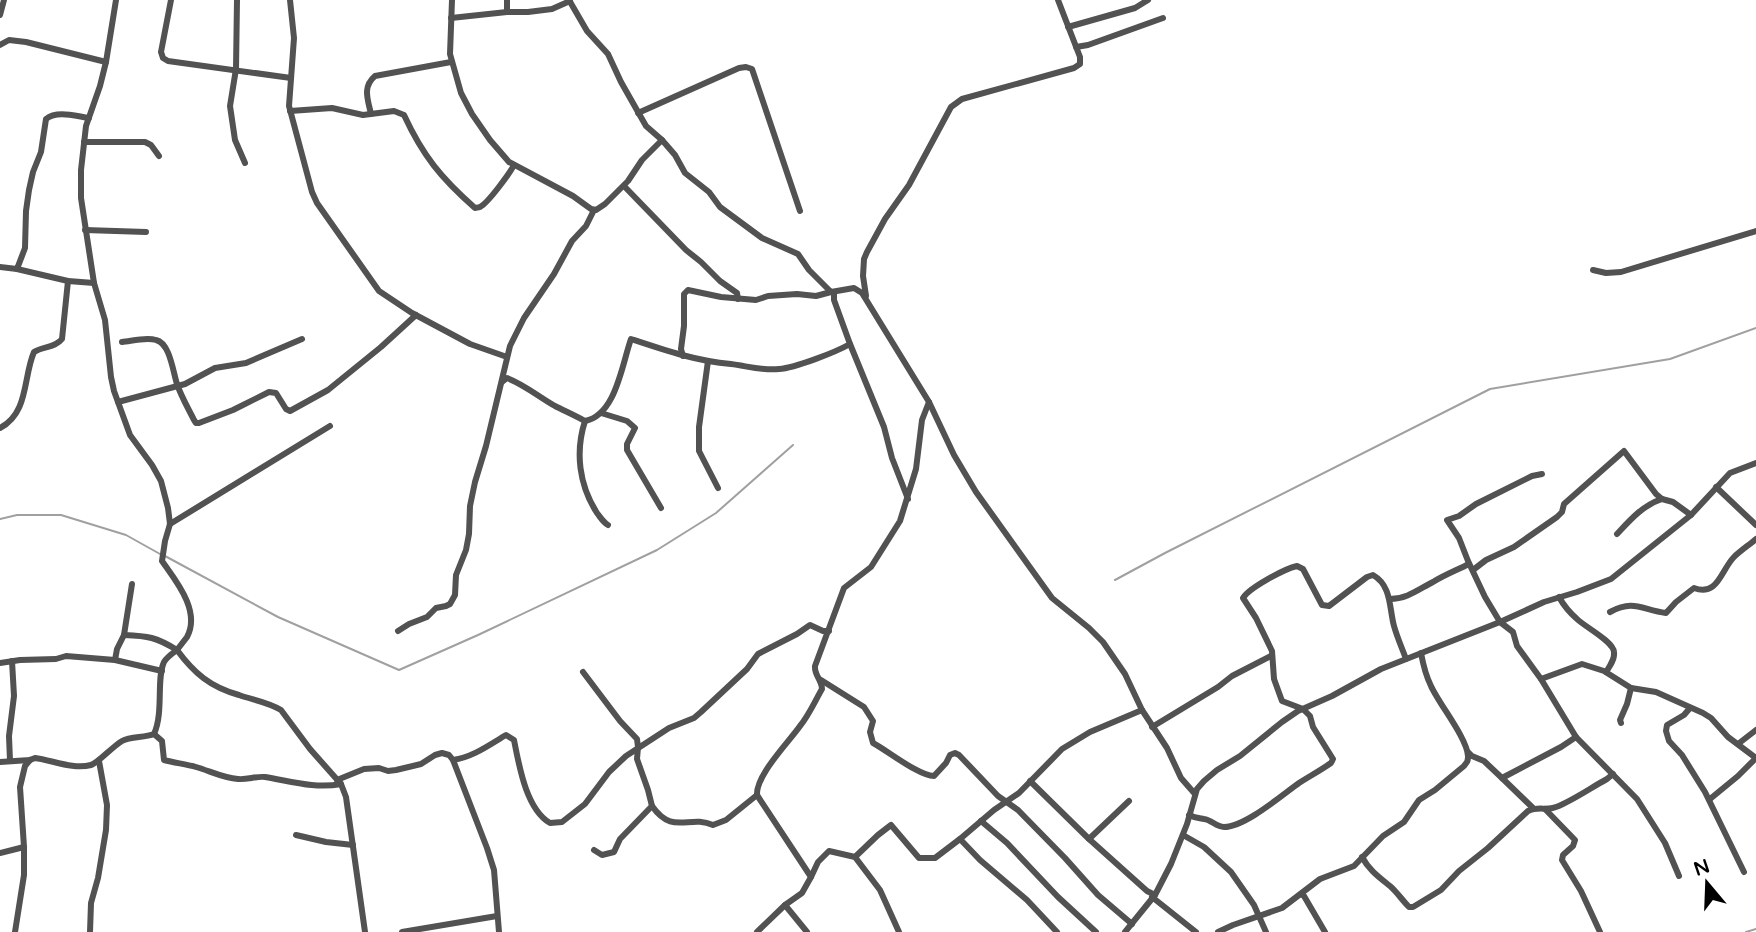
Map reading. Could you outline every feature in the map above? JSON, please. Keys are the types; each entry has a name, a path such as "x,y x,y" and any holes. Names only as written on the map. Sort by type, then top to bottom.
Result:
{"street":[{"path":"0,15 4,0"},
{"path":"109,0 115,0 107,62 89,118 81,170 85,230 94,283 104,320 111,377 130,435 161,481 170,524 162,561 174,578 190,611 188,635 164,663 160,715 154,734"},
{"path":"171,0 161,52 163,58 291,78"},
{"path":"237,0 236,69 230,117 235,140 245,163"},
{"path":"290,0 295,38 290,111 317,203 379,290 416,315 470,344 507,357"},
{"path":"452,0 451,62 465,103 472,114 490,140 514,165 594,210"},
{"path":"507,0 507,12"},
{"path":"866,297 864,259 885,219 909,185 951,107 962,99 1079,66 1081,60 1058,0"},
{"path":"1068,27 1135,8 1148,0"},
{"path":"451,18 552,9 569,1 587,31 608,54 646,126 675,155 685,173 709,192 720,207 762,238 798,254 809,270 832,293 884,427 892,458 908,499"},
{"path":"1076,47 1163,18"},
{"path":"0,45 9,40 26,42 107,62"},
{"path":"371,114 366,89 375,76 451,62"},
{"path":"638,113 738,68 752,69 800,211"},
{"path":"290,111 332,108 363,115 394,111 404,116 437,172 475,208 487,200 514,165"},
{"path":"17,269 25,248 29,190 41,152 46,119 54,114 89,118"},
{"path":"398,631 453,600 455,580 469,534 470,506 475,482 510,346 524,318 594,210 600,208 624,186 642,160 662,140"},
{"path":"84,142 145,142 151,145 159,156"},
{"path":"624,186 686,250 737,293 738,299"},
{"path":"85,230 146,232"},
{"path":"1593,270 1621,272 1756,231"},
{"path":"0,267 68,281 94,283"},
{"path":"0,428 8,423 23,400 34,352 55,345 62,339 68,281"},
{"path":"683,356 681,349 684,294 688,290 721,297 756,300 785,294 816,296 854,288 862,293 929,402 954,455 976,492 1052,597 1103,642 1125,674 1181,778 1195,794"},
{"path":"122,342 152,339 162,343 173,365 177,386 196,423 233,410 270,392 276,393 290,411 328,390 416,315"},
{"path":"502,382 508,378 526,386 556,407 585,421 601,414 612,398 631,339 683,356 777,370 799,365 850,344"},
{"path":"118,402 185,384 215,368 246,363 302,340"},
{"path":"708,361 699,427 699,451 718,488"},
{"path":"929,402 922,420 916,468 908,499 892,535 871,568 844,588 814,669 821,680 864,707 873,721 870,732 873,743 928,776 934,776 950,754 955,753 998,796 1018,810 1098,895 1132,924"},
{"path":"601,414 627,421 635,428 626,444 627,450 661,508"},
{"path":"585,421 579,445 582,484 604,523 608,525"},
{"path":"170,524 330,426"},
{"path":"1390,599 1408,596 1433,582 1514,547 1557,517 1564,504 1624,452 1662,499 1673,502 1691,515"},
{"path":"1125,932 1154,896 1171,864 1195,794 1204,781 1217,770 1303,709 1381,669 1559,597 1611,579 1691,515 1730,472 1756,463"},
{"path":"1542,474 1532,476 1447,520 1459,538 1485,597 1500,622 1513,632 1517,646 1541,679 1576,737 1637,799 1654,823 1679,876"},
{"path":"1716,487 1756,525"},
{"path":"1617,534 1646,506 1662,499"},
{"path":"1610,612 1630,605 1666,613 1694,588 1706,590 1716,584 1733,558 1756,539"},
{"path":"1189,816 1206,819 1221,827 1236,824 1251,817 1334,759 1313,727 1310,716 1303,709 1282,701 1274,679 1272,651 1243,598 1247,592 1292,567 1301,567 1325,606 1331,605 1367,577 1378,577 1390,599 1393,624 1406,659"},
{"path":"115,660 124,635 132,584"},
{"path":"1559,597 1566,609 1612,646 1612,663 1606,672"},
{"path":"453,760 471,755 506,735 511,737 537,813 546,821 562,822 585,804 609,772 626,756 669,728 694,718 747,669 755,657 810,625 829,631"},
{"path":"124,635 152,636 177,650 198,675 234,694 281,710 339,782 349,806 365,932"},
{"path":"1420,653 1430,685 1467,751 1484,761 1533,808 1556,807 1613,774"},
{"path":"0,663 66,656 115,660 162,671"},
{"path":"1152,727 1232,676 1271,656"},
{"path":"10,761 9,736 14,695 12,661"},
{"path":"1541,679 1582,664 1606,672 1631,688 1657,692 1703,713 1728,737 1756,758 1710,799"},
{"path":"583,672 637,739 637,759 652,806 658,815 667,821 705,822 713,825 726,820 757,795"},
{"path":"811,877 757,795 757,790 762,778 802,725 822,689 821,680"},
{"path":"1621,723 1631,688"},
{"path":"1690,708 1667,726 1669,741 1682,755 1710,799 1744,872"},
{"path":"855,856 891,825 919,858 935,858 1019,793 1062,749 1090,732 1142,710"},
{"path":"1738,744 1756,730"},
{"path":"154,734 162,741 164,760 230,778 259,777 313,786 331,786 364,769 396,770 421,765 442,752 449,755 494,870 499,932"},
{"path":"0,762 39,759 79,766 91,765 125,739 154,734"},
{"path":"1502,778 1576,737"},
{"path":"1218,932 1282,908 1320,879 1354,866 1383,836 1404,822 1419,800 1464,766 1467,751"},
{"path":"15,932 23,889 24,847 20,787 25,766 30,760"},
{"path":"89,932 91,903 106,830 107,805 99,761"},
{"path":"1030,781 1089,839 1196,932"},
{"path":"1089,839 1129,801"},
{"path":"594,850 602,855 614,852 620,839 652,806"},
{"path":"1362,857 1367,866 1409,907 1413,906 1441,890 1459,871 1533,808"},
{"path":"1545,809 1575,840 1562,860 1581,891 1600,932"},
{"path":"981,821 1007,843 1058,897 1096,932"},
{"path":"296,835 353,845"},
{"path":"1182,835 1204,847 1231,872 1260,916 1266,932"},
{"path":"960,839 1027,900 1057,932"},
{"path":"0,852 24,847"},
{"path":"757,932 802,893 818,862 829,850 855,856 880,890 899,932"},
{"path":"1301,894 1325,932"},
{"path":"785,905 807,932"},
{"path":"402,932 497,916"}],"waterway":[{"path":"1115,580 1490,389 1670,359 1756,328"},
{"path":"165,556 278,617 399,670 657,550 716,513 793,445"},
{"path":"0,519 17,515 61,515 126,535 160,554"},
{"path":"1746,932 1756,929"}]}
